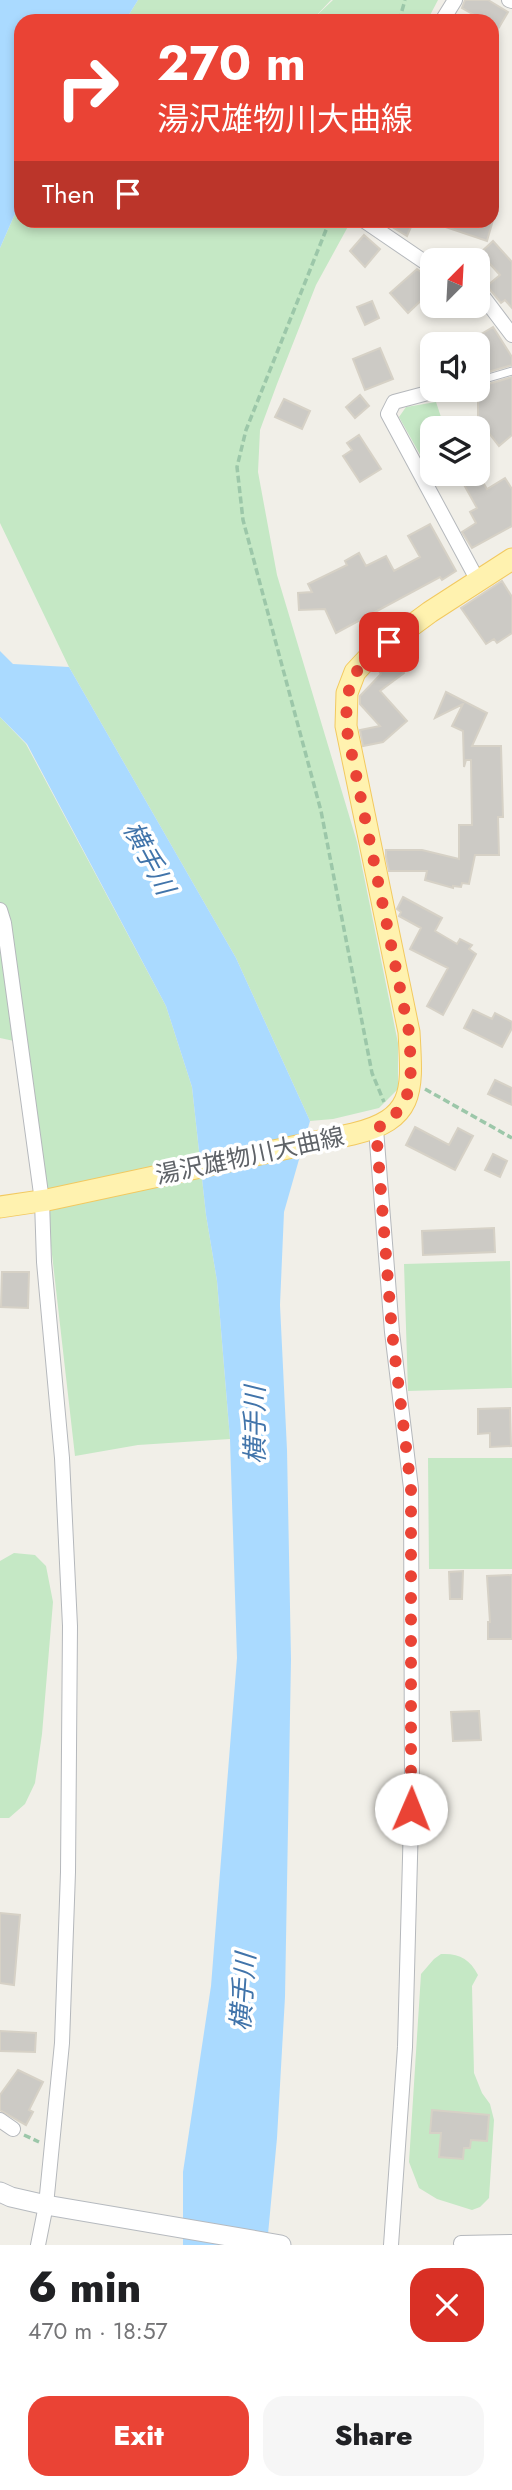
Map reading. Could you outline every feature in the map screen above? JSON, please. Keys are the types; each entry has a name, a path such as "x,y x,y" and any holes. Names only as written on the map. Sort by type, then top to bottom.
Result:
{"main road":[{"path":"383,1124 403,1104 411,1082 409,1032 346,726 347,693 355,672 369,657 430,612 512,559"},
{"name":"湯沢雄物川大曲線","path":"0,1207 353,1134 383,1124"},
{"path":"0,2192 54,2206 281,2245"}],"street":[{"path":"375,228 420,259"},
{"path":"490,306 512,335"},
{"path":"420,395 394,402 388,414 478,581"},
{"path":"0,910 44,1200 44,1262 62,1458 70,1626 68,1872 62,2043 52,2148 54,2206 38,2245"},
{"path":"383,1124 392,1332 411,1488 412,1783 405,2047 391,2245"},
{"path":"0,2120 13,2129"},
{"path":"461,2242 512,2242"}],"lane":[{"path":"490,377 512,371"}],"path":[{"path":"327,228 246,430 237,467 243,520 321,811 383,1124"},
{"path":"411,1082 512,1138"},
{"path":"13,2129 52,2148"}],"green space":[{"path":"138,0 331,0 318,14 129,14"},
{"path":"333,0 438,0 431,14 318,14"},
{"path":"14,216 14,228 347,228 316,285 260,430 258,472 277,575 357,842 398,1043 398,1089 379,1108 333,1119 310,1121 236,958 69,667 0,523 0,248"},
{"path":"436,402 441,416 420,416 420,454 399,417 406,407"},
{"path":"0,717 26,744 166,1006 192,1087 206,1215 217,1281 230,1439 138,1445 75,1456 28,1044 0,1038"},
{"path":"510,1261 512,1388 408,1391 404,1264"},
{"path":"428,1458 512,1458 512,1569 429,1569"},
{"path":"14,1553 35,1555 46,1566 53,1602 42,1734 35,1783 25,1804 9,1818 0,1818 0,1561"},
{"path":"441,1954 463,1958 478,1975 472,1986 474,2073 490,2104 494,2120 489,2198 480,2207 472,2210 437,2199 419,2188 409,2162 421,1974"}],"water":[{"path":"0,0 138,0 129,14 14,14 14,216 0,248"},
{"name":"横手川","path":"0,651 13,664 69,667 236,958 310,1121 284,1212 280,1305 287,1450 291,1659 285,1997 277,2138 267,2245 183,2245 183,2172 211,1986 237,1658 230,1439 217,1281 206,1215 192,1087 166,1006 27,744 0,717"}],"building":[{"path":"465,0 488,0 508,12 499,27 499,14 473,14 462,8"},
{"path":"394,228 410,228 407,236"},
{"path":"449,228 491,228 487,241"},
{"path":"364,235 380,249 365,267 350,251"},
{"path":"493,241 512,262 512,308 505,300 501,303 490,290 490,283 500,275 490,264 490,248 485,248"},
{"path":"417,269 420,271 420,302 408,313 390,293"},
{"path":"372,301 379,318 365,325 357,307"},
{"path":"493,327 512,357 512,365 490,371 490,332 484,332"},
{"path":"380,348 393,379 365,390 353,359"},
{"path":"512,377 512,435 499,446 490,434 490,416 478,416 478,402 490,402 490,383"},
{"path":"360,395 369,406 355,418 346,407"},
{"path":"284,399 310,411 302,429 275,417"},
{"path":"359,435 381,469 360,482 343,456 352,450 347,443"},
{"path":"505,478 512,489 512,526 472,548 462,532 476,523 470,512 477,508 465,486 485,486 487,489"},
{"path":"430,524 456,571 336,633 325,609 299,610 298,593 312,592 308,584 347,565 345,561 359,553 366,566 386,556 394,571 420,557 408,536"},
{"path":"502,581 512,597 512,633 497,643 494,639 486,644 461,608"},
{"path":"395,654 404,673 380,691 407,721 383,742 363,746 360,730 380,726 360,704 360,696 381,674 377,668"},
{"path":"446,692 487,713 472,746 501,746 503,817 498,817 499,855 475,855 469,884 462,883 461,887 453,888 425,880 427,871 389,871 386,857 386,850 422,850 459,859 459,825 472,825 471,760 466,760 464,767 463,731 452,726 463,704 435,718"},
{"path":"403,897 442,918 435,931 457,944 460,939 472,945 469,949 476,954 443,1015 427,1006 448,968 410,949 421,928 399,916 401,912 397,909"},
{"path":"473,1010 492,1019 495,1013 512,1022 512,1028 502,1047 464,1028"},
{"path":"495,1080 512,1088 512,1105 488,1094"},
{"path":"415,1127 449,1145 458,1128 473,1136 455,1170 406,1145"},
{"path":"493,1154 507,1161 500,1177 485,1170"},
{"path":"494,1228 495,1252 423,1255 422,1231"},
{"path":"2,1272 29,1272 28,1308 1,1307"},
{"path":"510,1408 511,1446 490,1447 490,1433 478,1434 478,1409"},
{"path":"463,1571 462,1599 450,1599 449,1572"},
{"path":"512,1575 512,1639 488,1639 490,1622 487,1576"},
{"path":"479,1711 481,1740 453,1741 451,1712"},
{"path":"0,1913 20,1915 14,1985 0,1983"},
{"path":"0,2031 36,2033 35,2052 0,2051"},
{"path":"18,2070 43,2082 29,2110 33,2112 26,2125 0,2110 0,2095"},
{"path":"432,2110 489,2115 487,2141 471,2140 470,2148 464,2148 463,2159 439,2157 441,2133 430,2133"}],"route":[{"path":"389,642 355,672 347,693 346,726 409,1032 411,1082 403,1104 391,1119 376,1129 392,1332 411,1488 411,1809"}]}
